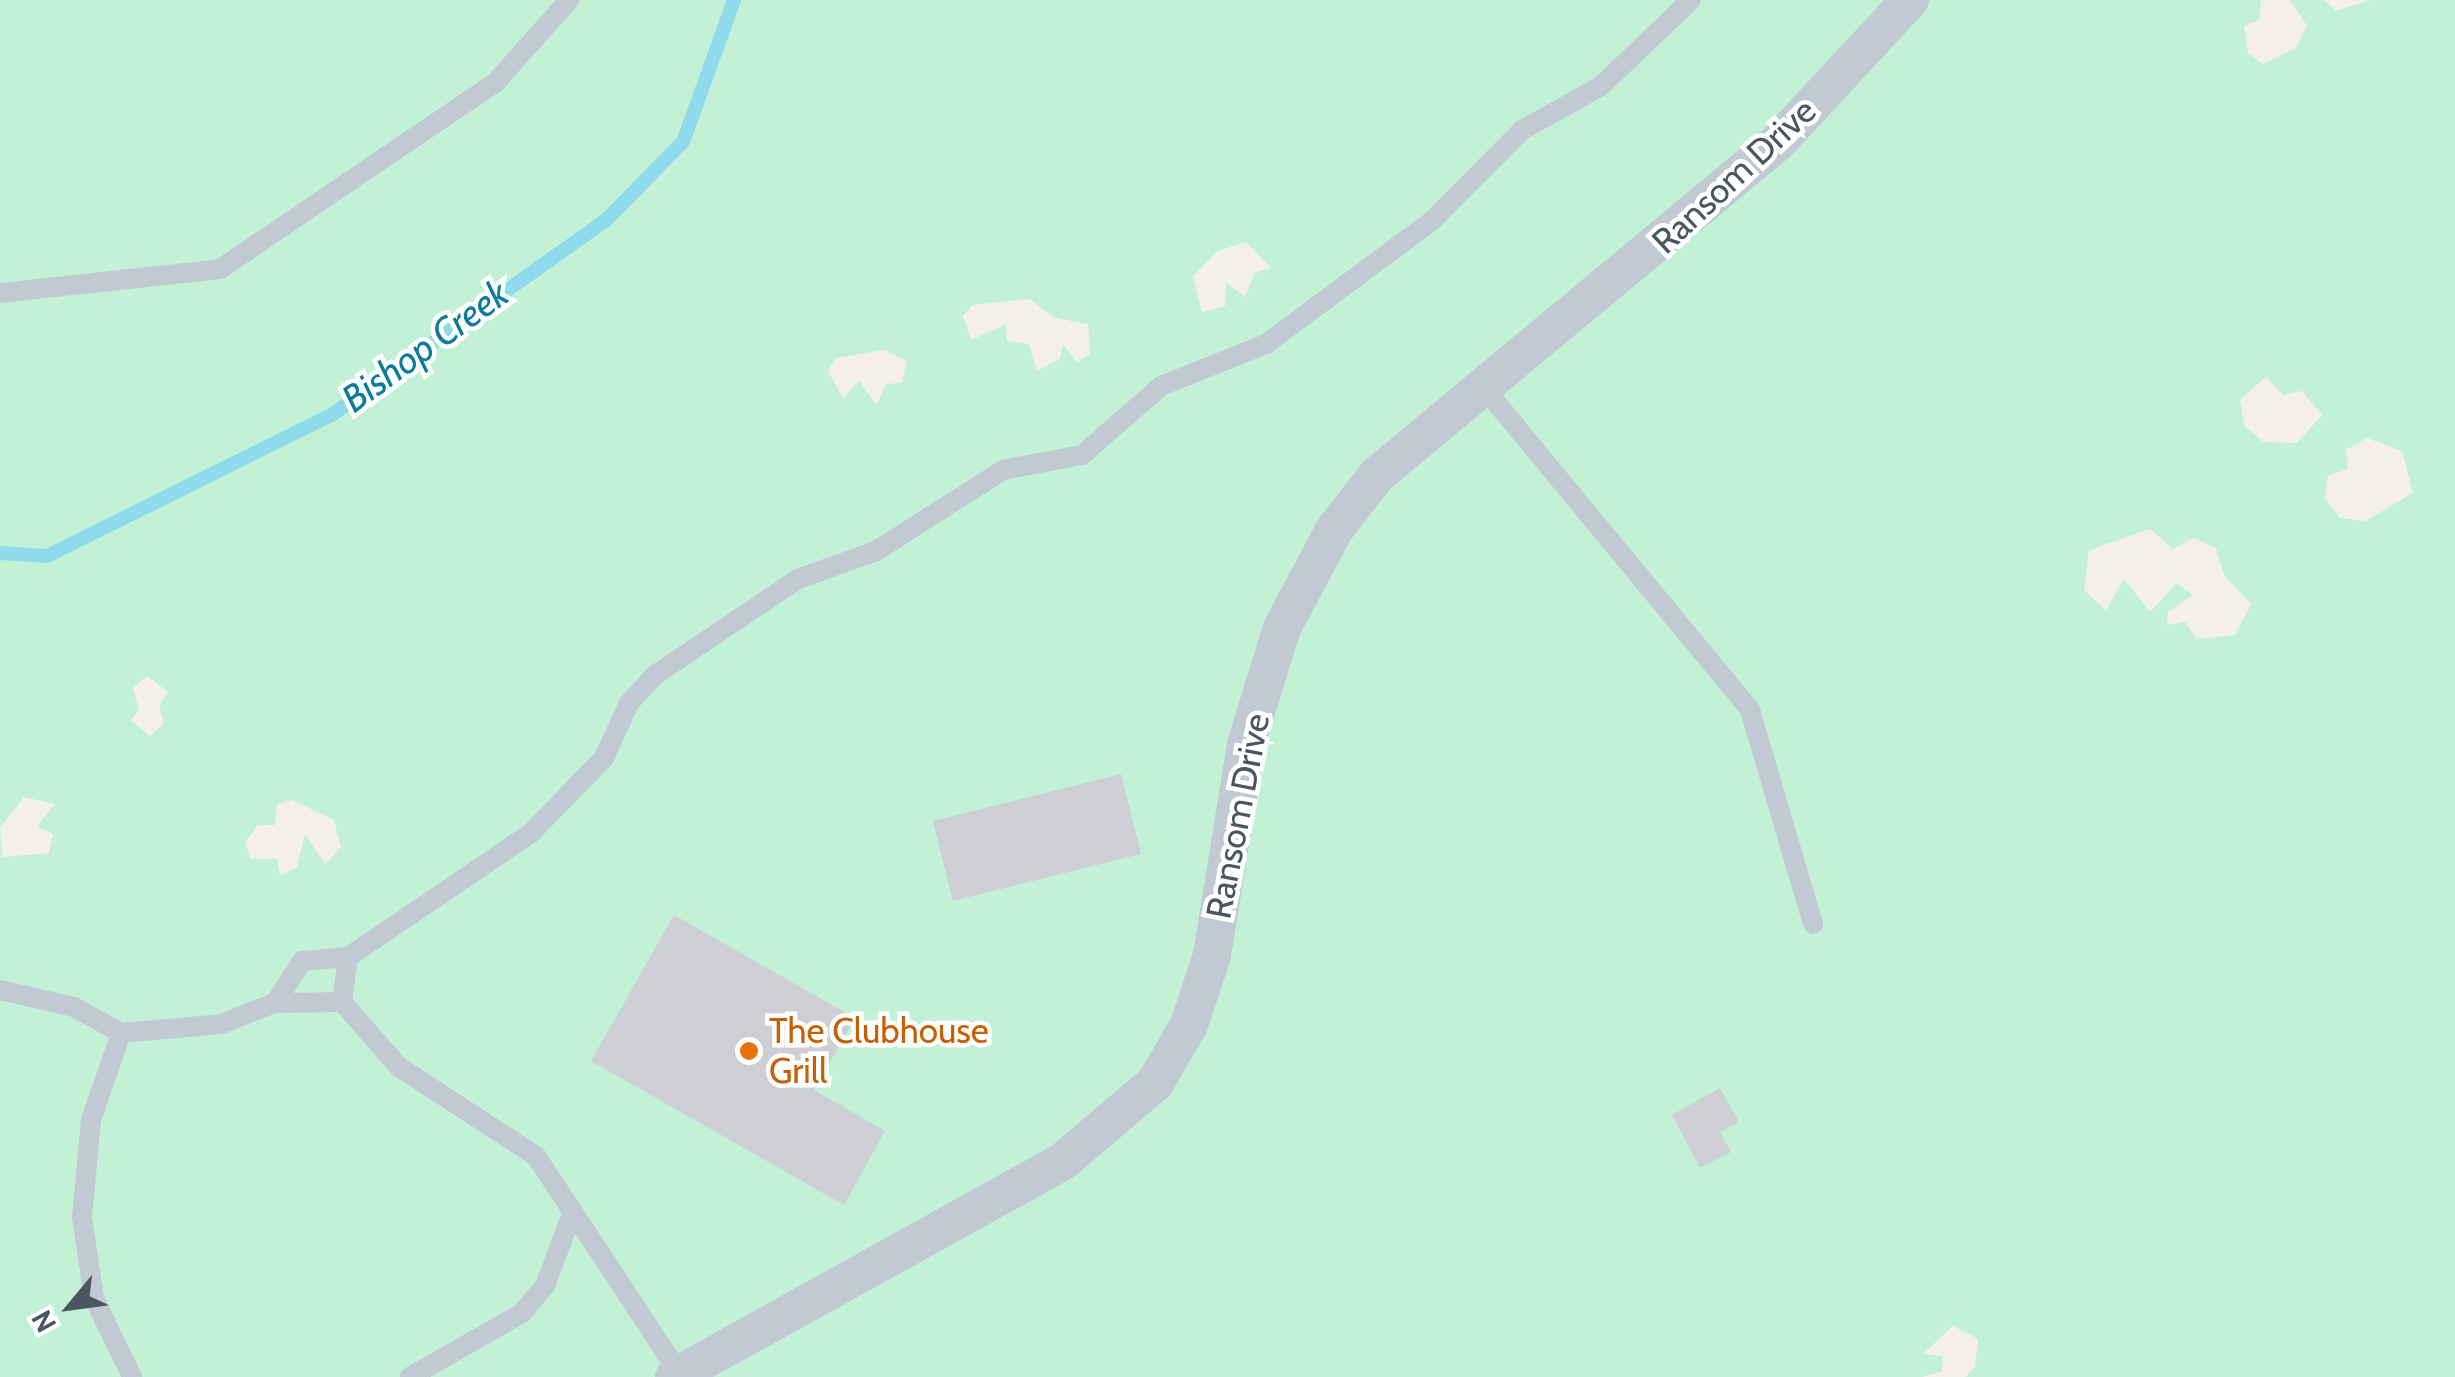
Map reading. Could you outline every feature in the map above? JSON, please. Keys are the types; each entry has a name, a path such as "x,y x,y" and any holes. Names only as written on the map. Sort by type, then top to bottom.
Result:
{"street":[{"name":"Ransom Drive","path":"677,1375 1062,1162 1155,1083 1189,1025 1212,956 1246,744 1282,628 1334,530 1377,475 1778,142 1910,0"}],"lane":[{"path":"0,294 220,269 496,82 569,0"},
{"path":"275,1003 302,961 348,957 530,834 604,758 629,703 655,675 798,579 876,550 1003,470 1082,455 1161,386 1266,344 1433,220 1522,130 1601,86 1691,0"},
{"path":"1484,388 1750,710 1812,924"},
{"path":"348,957 342,1002 399,1067 536,1156 570,1216 677,1375"},
{"path":"0,990 74,1007 121,1033 221,1024 275,1003 342,1002"},
{"path":"121,1033 91,1120 82,1218 94,1298 132,1377"},
{"path":"410,1377 522,1314 545,1286 570,1216"}],"green space":[{"path":"0,0 2455,0 2455,1377 0,1377"}],"sand":[{"path":"2261,0 2290,0 2307,26 2296,48 2263,64 2248,53 2244,26 2259,20"},
{"path":"2324,0 2370,0 2336,11"},
{"path":"1246,242 1271,268 1255,273 1245,297 1226,282 1225,306 1202,312 1193,276 1218,251"},
{"path":"1029,299 1055,318 1088,324 1090,354 1077,362 1063,344 1060,359 1037,371 1029,344 1007,341 1006,324 971,340 963,316 972,305"},
{"path":"884,350 907,361 902,383 886,384 877,405 859,381 843,398 828,371 836,358"},
{"path":"2266,377 2283,395 2302,391 2322,415 2297,443 2263,442 2244,425 2240,400"},
{"path":"2367,438 2402,451 2413,493 2365,521 2340,518 2325,498 2328,476 2348,469 2346,450"},
{"path":"2150,529 2173,549 2193,538 2216,548 2224,575 2251,604 2235,635 2197,639 2185,622 2167,625 2168,612 2193,595 2177,583 2150,612 2124,579 2106,610 2084,590 2089,550"},
{"path":"147,676 168,692 159,707 164,723 150,736 131,720 139,710 133,688"},
{"path":"24,797 55,804 37,826 53,834 49,853 3,857 0,828"},
{"path":"292,800 334,820 341,847 325,864 305,834 297,867 280,876 277,859 251,859 245,842 258,825 275,825 277,804"},
{"path":"1953,1326 1978,1339 1975,1367 1965,1377 1922,1377 1942,1371 1943,1356 1923,1354"}],"building":[{"path":"1121,774 1141,854 953,901 933,821"},
{"path":"674,915 855,1018 814,1090 885,1131 844,1205 591,1061"},
{"path":"1720,1088 1739,1122 1720,1132 1731,1152 1700,1168 1672,1115"}],"waterway":[{"name":"Bishop Creek","path":"0,553 47,556 333,414 606,220 683,142 734,0"}],"place":[{"name":"The Clubhouse Grill","path":"749,1051"}]}
